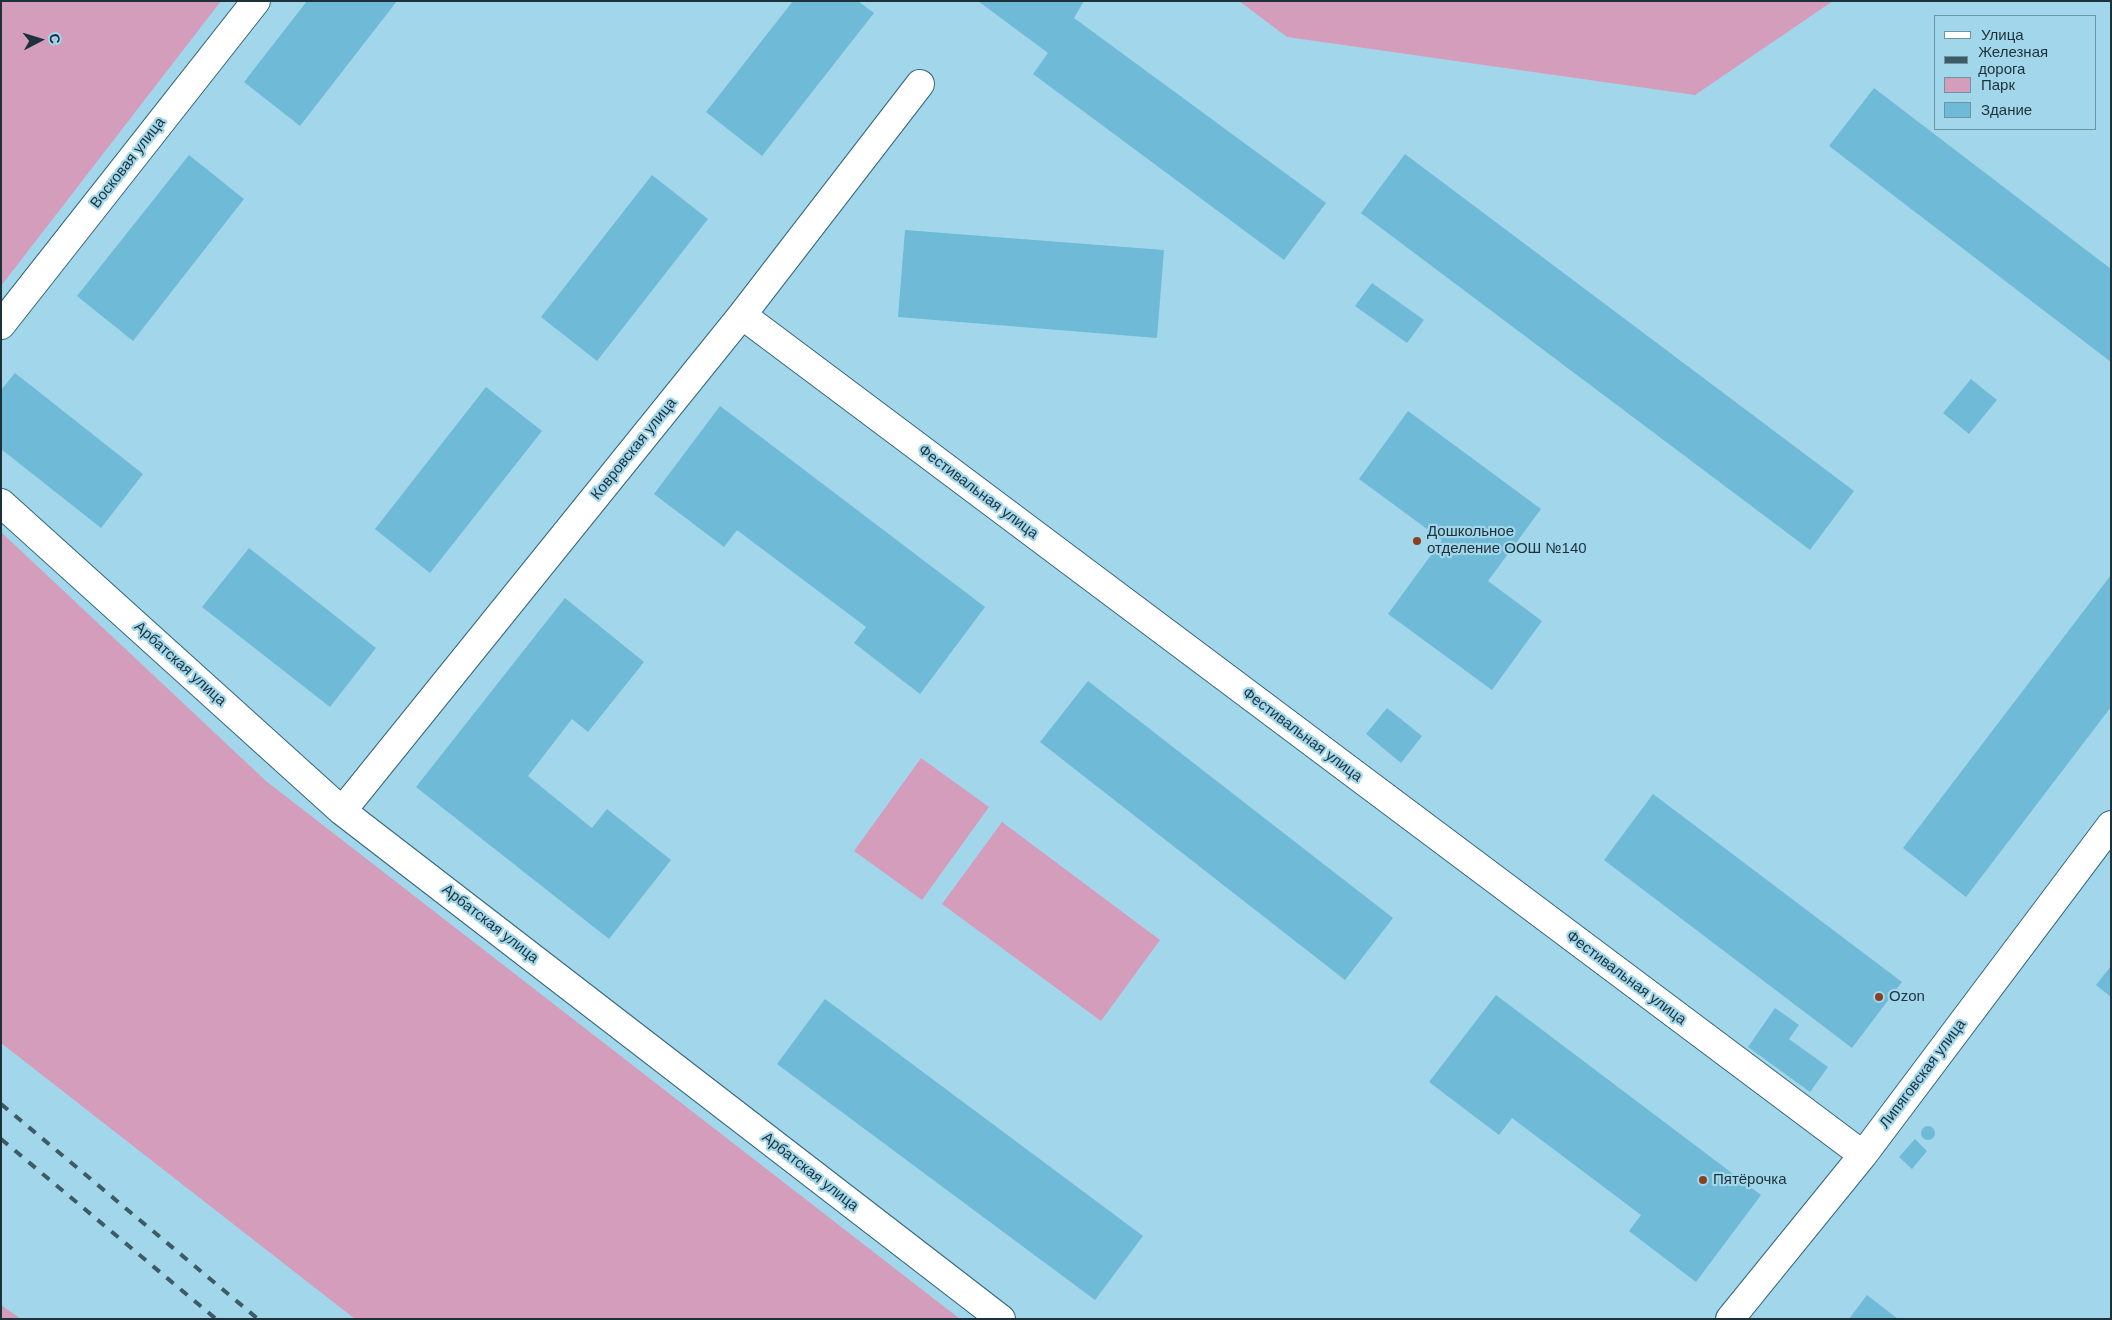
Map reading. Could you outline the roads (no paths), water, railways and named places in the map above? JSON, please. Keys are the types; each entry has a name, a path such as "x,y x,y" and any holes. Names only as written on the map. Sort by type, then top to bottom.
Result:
{"street":[{"name":"Восковая улица","path":"1,325 256,1"},
{"name":"Ковровская улица","path":"342,811 742,315 920,84"},
{"name":"Фестивальная улица","path":"742,315 1863,1155"},
{"name":"Арбатская улица","path":"1,503 342,811 1001,1319"},
{"name":"Липяговская улица","path":"1730,1319 1863,1155 2111,824"}],"railway":[{"path":"1,1104 258,1319"},
{"path":"1,1139 216,1319"}],"place":[{"name":"Дошкольное отделение ООШ №140","path":"1417,541"},
{"name":"Ozon","path":"1879,997"},
{"name":"Пятёрочка","path":"1703,1180"}]}
